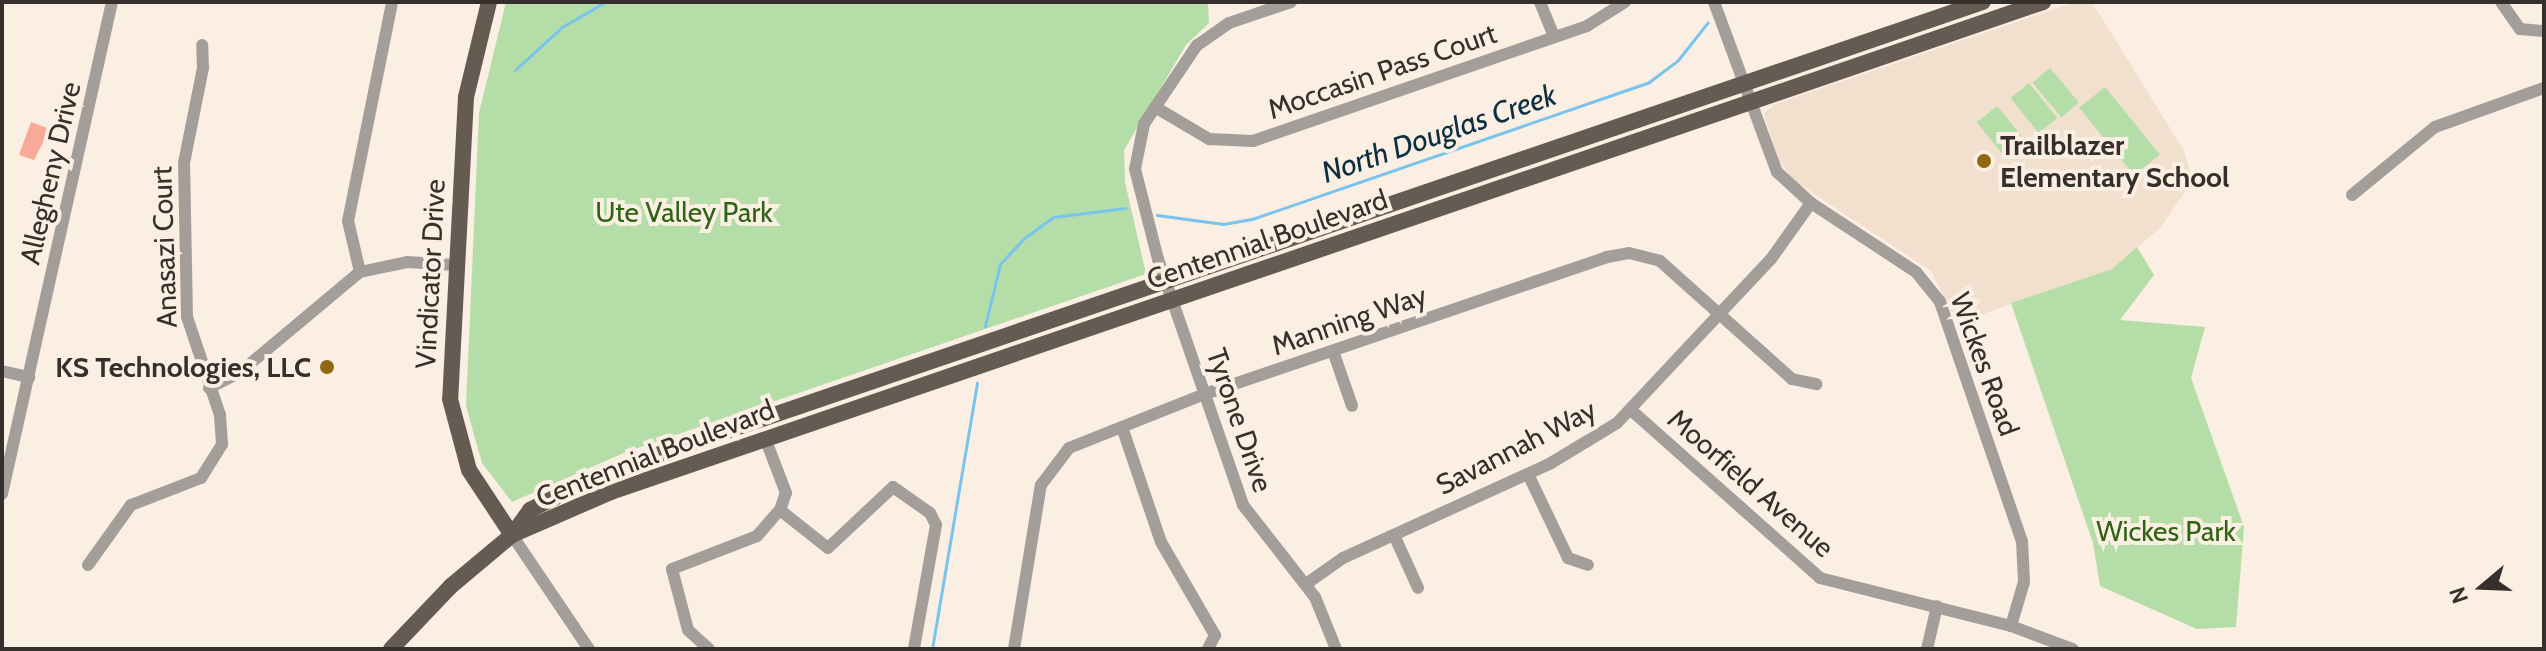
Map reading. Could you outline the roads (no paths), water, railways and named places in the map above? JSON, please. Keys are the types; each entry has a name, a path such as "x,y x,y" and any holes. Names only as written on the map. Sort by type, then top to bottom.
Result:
{"main road":[{"name":"Vindicator Drive","path":"489,2 466,97 455,265 455,430 469,470 512,535"},
{"name":"Centennial Boulevard","path":"391,649 451,586 512,535 530,510 604,473 1983,2"},
{"name":"Centennial Boulevard","path":"512,535 611,492 765,438 2043,2"}],"street":[{"name":"Allegheny Drive","path":"2,494 112,2"},
{"path":"360,272 348,221 392,2"},
{"name":"Tyrone Drive","path":"1291,2 1206,36 1155,107 1138,138 1135,169 1165,279 1247,513 1306,584 1336,649"},
{"path":"1540,2 1554,37"},
{"name":"Moccasin Pass Court","path":"1155,107 1194,134 1239,143 1598,22 1625,2"},
{"name":"Wickes Road","path":"1714,2 1770,163 1811,203 1906,264 1940,302 2022,541 2024,582 2011,626"},
{"path":"2501,2 2513,24 2544,31"},
{"name":"Anasazi Court","path":"88,565 131,505 151,493 192,483 210,468 222,429 187,317 183,187 202,45"},
{"path":"2352,195 2435,127 2544,88"},
{"name":"Savannah Way","path":"1306,584 1394,535 1528,474 1631,410 1722,314 1811,203"},
{"name":"Manning Way","path":"1014,649 1046,474 1069,448 1205,394 1619,254 1660,261 1792,379 1816,384"},
{"path":"209,388 239,373 360,272 407,262 455,265"},
{"path":"1333,351 1352,406"},
{"path":"2,371 29,377"},
{"name":"Moorfield Avenue","path":"1631,410 1810,572 1847,589 1937,606 2011,626 2073,649"},
{"path":"1122,427 1161,542 1215,635 1208,649"},
{"path":"709,649 688,630 672,569 757,536 780,510 786,493 765,438"},
{"path":"1528,474 1568,558 1588,565"},
{"path":"780,510 828,548 893,487 930,513 936,525 914,649"},
{"path":"512,535 589,649"},
{"path":"1394,535 1418,588"},
{"path":"1927,649 1937,606"}],"waterway":[{"path":"515,70 562,27 605,2"},
{"name":"North Douglas Creek","path":"1157,215 1223,224 1252,219 1649,82 1678,60 1708,22"},
{"name":"North Douglas Creek","path":"985,326 1000,264 1023,239 1053,217 1125,208"},
{"name":"North Douglas Creek","path":"932,649 977,383"}],"place":[{"name":"Trailblazer Elementary School","path":"1984,161"},
{"name":"KS Technologies, LLC","path":"327,367"}],"park label":[{"name":"Ute Valley Park","path":"684,212"},
{"name":"Wickes Park","path":"2166,531"}]}
